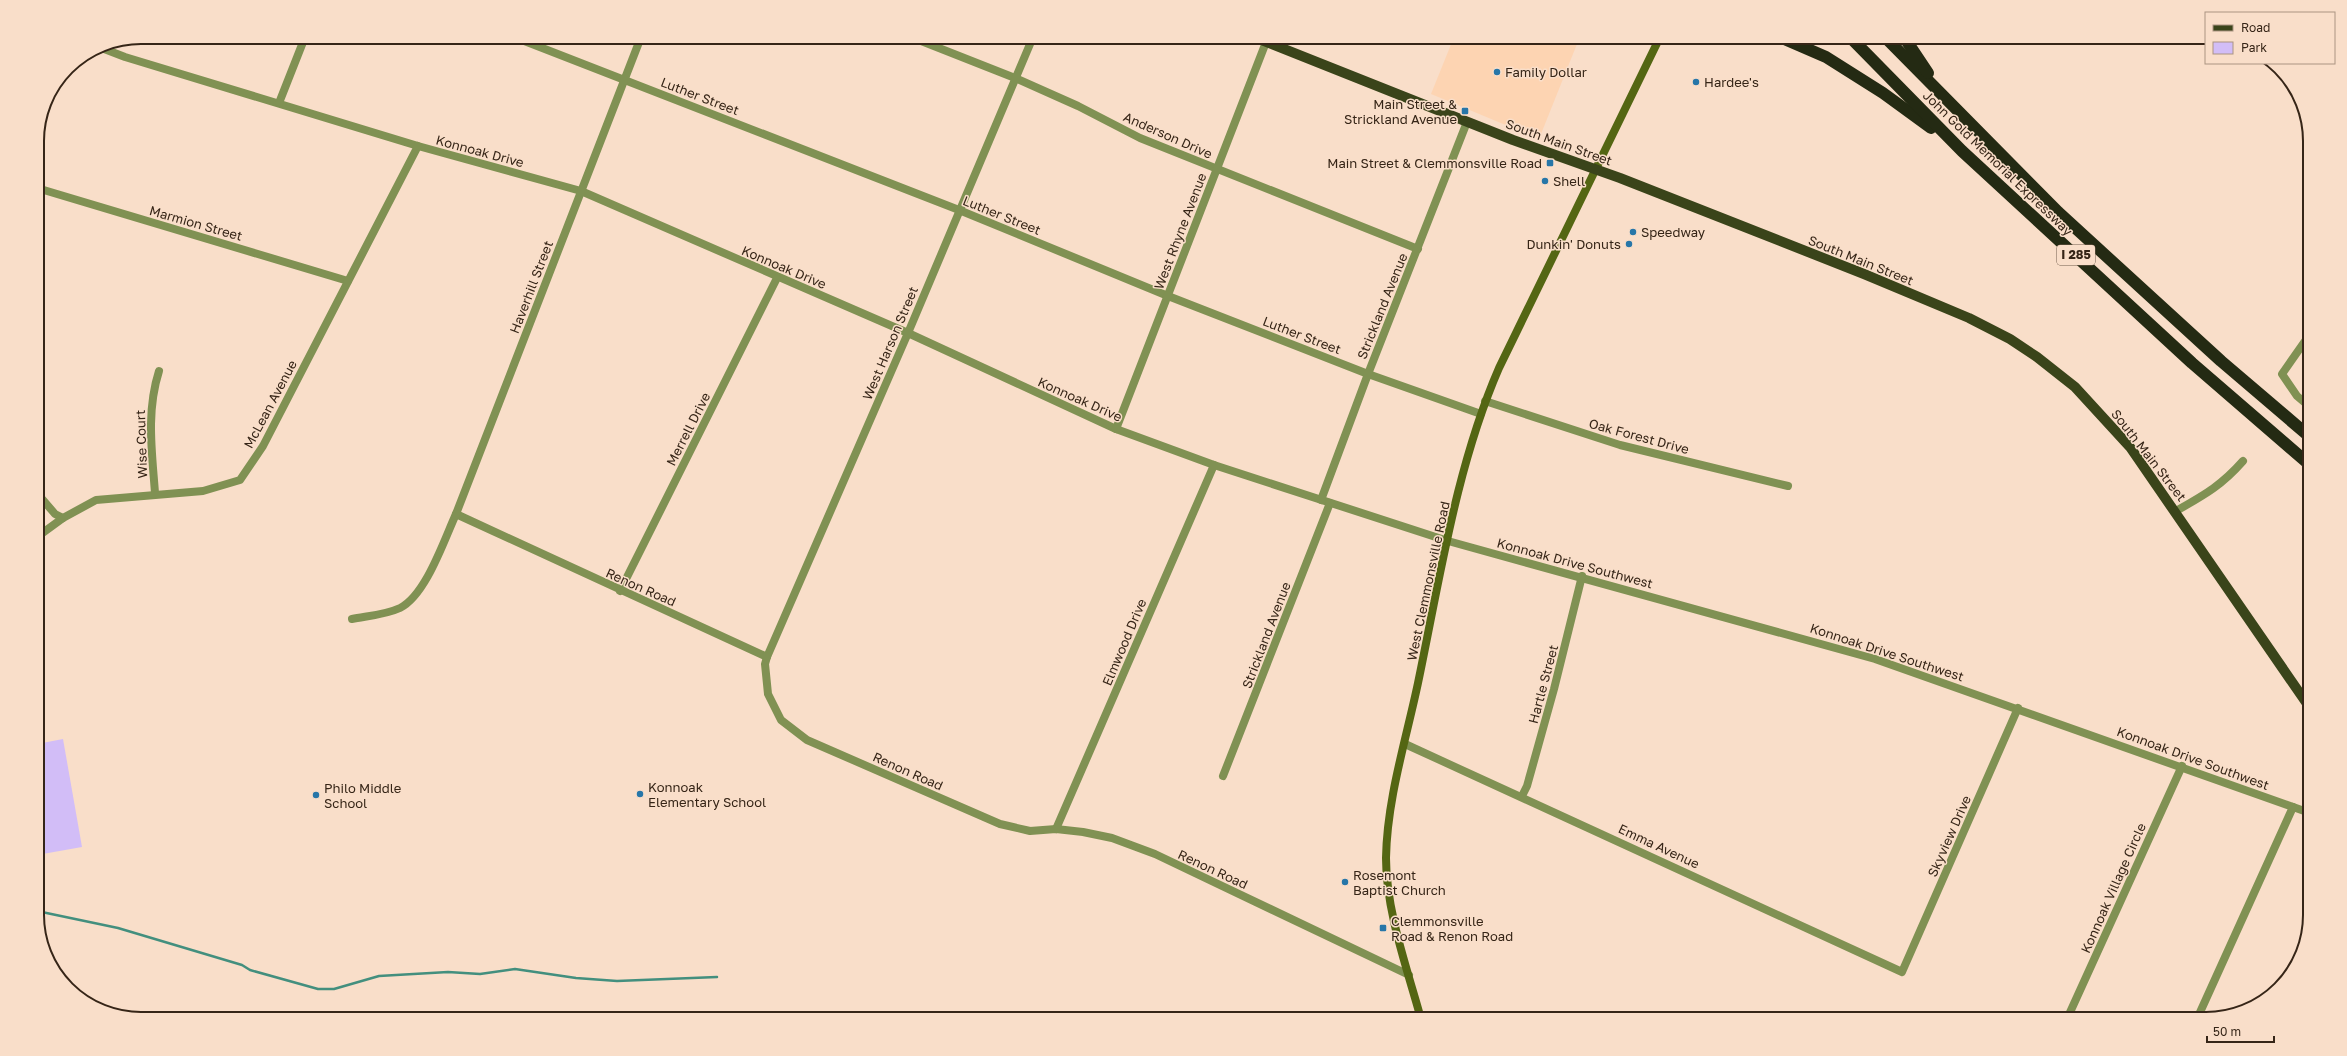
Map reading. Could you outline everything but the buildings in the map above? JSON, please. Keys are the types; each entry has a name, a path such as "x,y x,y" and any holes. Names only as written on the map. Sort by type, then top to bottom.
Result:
{"highway":[{"path":"1796,44 1826,57 1884,93 1962,150"},
{"name":"John Gold Memorial Expressway","path":"1857,44 1962,150 2192,363 2303,459"},
{"name":"John Gold Memorial Expressway","path":"1892,44 2058,212 2222,361 2303,431"},
{"path":"1909,44 1951,105"}],"main road":[{"name":"South Main Street","path":"1279,44 1467,122 1596,169 1864,274 1969,318 2010,339 2065,379 2091,403 2130,447 2176,511 2303,698"},
{"name":"West Clemmonsville Road","path":"1419,1012 1389,896 1386,858 1391,806 1448,541 1480,414 1485,401 1510,343 1657,44"}],"street":[{"path":"279,103 301,44"},
{"name":"Luther Street","path":"532,44 958,210 1168,296 1368,374 1480,414"},
{"name":"Haverhill Street","path":"352,619 388,612 407,604 418,592 442,544 456,514 638,44"},
{"name":"Anderson Drive","path":"929,44 1014,78 1078,106 1140,138 1418,249"},
{"name":"West Harson Street","path":"767,657 908,333 958,210 1030,44"},
{"name":"West Rhyne Avenue","path":"1116,429 1265,44"},
{"name":"Konnoak Drive","path":"108,50 125,57 418,146 582,191 777,278 908,333 1116,429 1214,465 1448,541"},
{"name":"Strickland Avenue","path":"1322,500 1368,374 1467,122"},
{"name":"McLean Avenue","path":"44,532 63,518 96,500 155,493 203,491 240,480 263,446 418,146"},
{"name":"Marmion Street","path":"44,190 348,280"},
{"name":"Merrell Drive","path":"620,591 777,278"},
{"path":"2303,344 2282,374 2297,396 2303,401"},
{"name":"Wise Court","path":"155,493 150,433 152,394 159,371"},
{"name":"Oak Forest Drive","path":"1485,401 1620,445 1788,486"},
{"path":"2176,511 2222,483 2243,461"},
{"name":"Elmwood Drive","path":"1056,829 1214,465"},
{"path":"44,501 55,514 63,518"},
{"name":"Strickland Avenue","path":"1223,776 1330,503"},
{"name":"Renon Road","path":"456,514 620,591 767,657 765,664 768,694 781,720 807,740 1000,824 1030,831 1056,829 1112,838 1155,854 1409,975"},
{"name":"Konnoak Drive Southwest","path":"1448,541 1582,576 1875,659 2182,766 2303,811"},
{"name":"Hartle Street","path":"1522,796 1527,786 1554,689 1582,576"},
{"name":"Skyview Drive","path":"1902,972 2018,708"},
{"name":"Emma Avenue","path":"1405,744 1522,796 1902,972"},
{"name":"Konnoak Village Circle","path":"2070,1012 2182,766"},
{"path":"2200,1012 2293,807"}],"shaded area":[{"path":"1451,44 1577,44 1539,139 1431,94"}],"green space":[{"path":"63,739 82,847 44,854 44,743"}],"waterway":[{"path":"44,912 118,928 242,965 250,970 318,989 334,989 379,976 448,972 480,974 515,969 576,978 617,981 717,977"}],"place":[{"name":"Family Dollar","path":"1497,72"},
{"name":"Hardee's","path":"1696,82"},
{"name":"Main Street & Strickland Avenue","path":"1465,111"},
{"name":"Main Street & Clemmonsville Road","path":"1550,163"},
{"name":"Shell","path":"1545,181"},
{"name":"Speedway","path":"1633,232"},
{"name":"Dunkin' Donuts","path":"1629,244"},
{"name":"Konnoak Elementary School","path":"640,794"},
{"name":"Philo Middle School","path":"316,795"},
{"name":"Rosemont Baptist Church","path":"1345,882"},
{"name":"Clemmonsville Road & Renon Road","path":"1383,928"}]}
